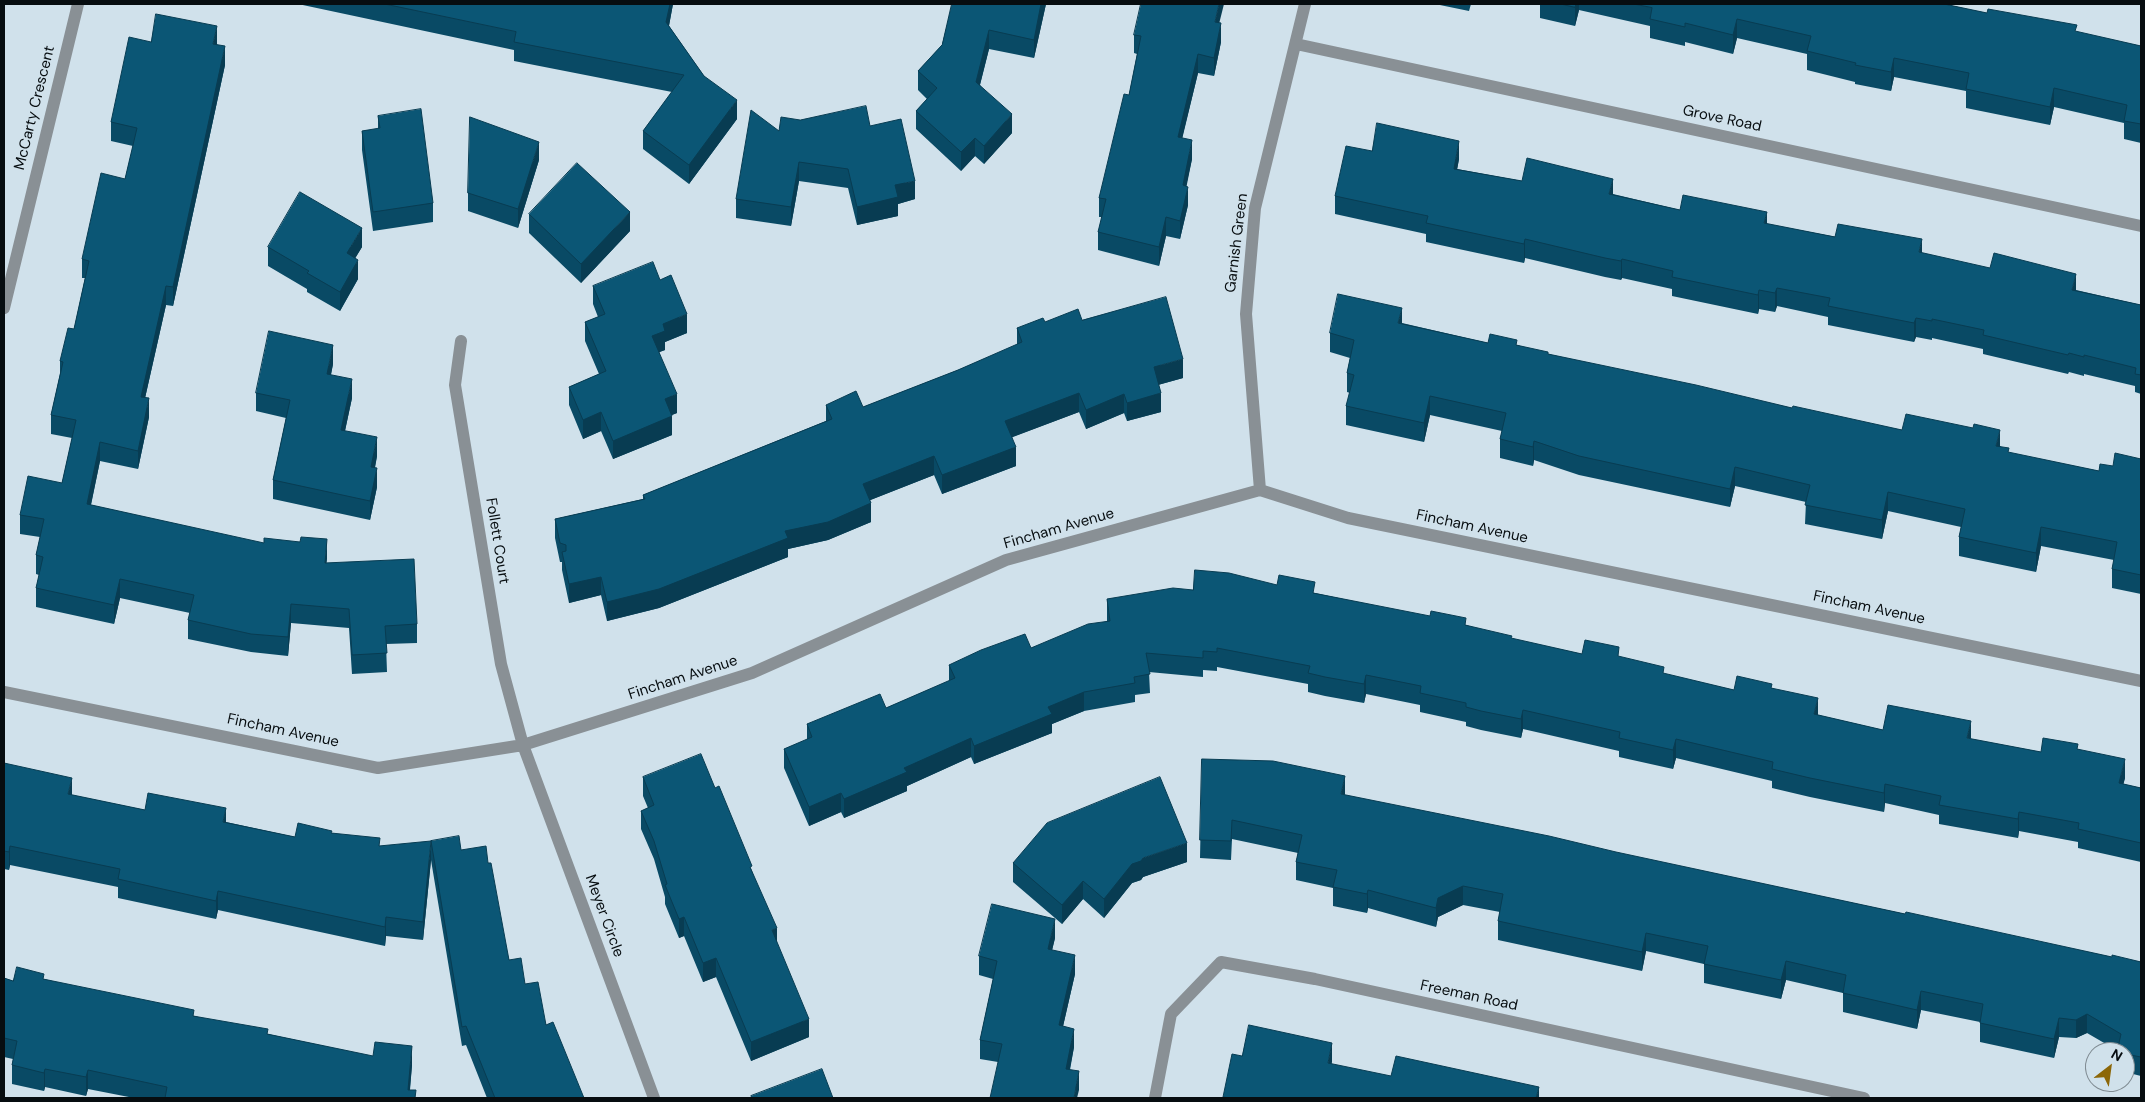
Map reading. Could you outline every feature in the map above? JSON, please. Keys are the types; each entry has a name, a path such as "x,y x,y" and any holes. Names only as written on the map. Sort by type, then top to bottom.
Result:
{"street":[{"name":"McCarty Crescent","path":"4,308 78,4"},
{"name":"Garnish Green","path":"1260,490 1246,314 1255,208 1305,4"},
{"name":"Grove Road","path":"1296,44 2141,226"},
{"name":"Follett Court","path":"460,340 455,385 501,664 523,746"},
{"name":"Fincham Avenue","path":"4,692 378,768 523,746 752,673 1006,560 1260,490 1348,518 2141,681"},
{"name":"Meyer Circle","path":"523,746 654,1098"},
{"name":"Freeman Road","path":"1155,1098 1172,1014 1221,962 1315,979 1864,1098"}],"building":[{"path":"385,4 670,4 666,22 704,76 737,100 689,165 643,131 684,75 514,42 516,32"},
{"path":"952,4 1041,4 1034,40 989,30 976,82 1012,114 984,146 975,138 961,152 916,111 937,88 918,71 942,45"},
{"path":"1141,4 1219,4 1215,22 1221,23 1214,58 1198,54 1178,137 1192,140 1183,185 1188,187 1180,221 1166,217 1159,247 1098,232 1106,199 1099,198 1124,94 1129,95 1141,36 1134,35"},
{"path":"1561,4 1576,4 1575,7"},
{"path":"1634,4 1944,4 1987,13 1988,9 2077,25 2075,31 2141,46 2141,124 2124,121 2127,105 2054,88 2050,107 1966,89 1969,73 1894,58 1891,72 1855,65 1856,63 1807,51 1811,36 1737,19 1733,35 1685,23 1685,27 1650,19 1652,8"},
{"path":"156,14 217,26 213,44 225,46 173,287 166,286 141,397 149,398 138,451 100,442 87,504 264,543 264,538 300,542 301,537 327,539 325,563 414,559 417,624 385,626 387,653 352,655 349,609 291,604 288,637 251,634 188,620 194,595 120,579 114,605 36,588 43,557 36,555 44,519 20,515 28,476 62,483 76,420 51,415 63,362 60,361 68,328 74,329 89,261 82,259 101,173 125,179 137,128 111,122 129,37 151,42"},
{"path":"866,106 870,126 901,119 915,181 895,185 898,197 857,207 848,169 799,162 791,207 736,199 751,110 779,131 781,117 800,120"},
{"path":"421,109 433,203 373,212 362,131 380,128 378,116"},
{"path":"470,117 539,142 518,209 468,193"},
{"path":"1377,123 1459,141 1454,169 1522,181 1527,158 1613,179 1609,194 1680,210 1683,195 1767,212 1764,223 1835,237 1838,224 1922,239 1919,252 1990,268 1994,253 2076,274 2072,290 2141,305 2141,375 2135,374 2136,368 2084,355 2084,357 2069,353 2068,355 1983,335 1984,330 1932,319 1932,321 1916,318 1914,323 1828,306 1830,298 1777,288 1775,293 1759,290 1758,295 1672,277 1673,271 1622,259 1621,261 1605,258 1525,239 1524,244 1426,223 1428,216 1335,196 1346,146 1372,151"},
{"path":"577,163 630,212 581,264 529,214"},
{"path":"300,192 362,228 347,253 358,260 340,292 268,247"},
{"path":"653,262 660,280 671,275 687,314 663,324 665,331 652,336 677,394 665,399 672,416 613,441 601,412 583,420 569,387 606,371 585,322 605,314 593,286"},
{"path":"1338,294 1402,308 1398,323 1488,343 1490,334 1517,340 1516,345 1548,352 1548,354 1696,385 1792,408 1793,406 1902,430 1906,414 1973,428 1974,424 2000,430 1996,446 2009,448 2008,452 2099,471 2100,464 2113,466 2115,453 2141,459 2141,575 2112,569 2117,542 2041,527 2036,553 1959,537 1965,509 1888,492 1882,520 1805,505 1810,485 1735,467 1730,489 1579,456 1534,441 1533,447 1500,439 1506,413 1430,396 1424,423 1346,406 1354,375 1347,373 1354,340 1330,333"},
{"path":"1166,297 1183,359 1154,367 1161,393 1127,403 1124,394 1086,410 1079,393 1005,421 1016,447 942,475 934,456 863,484 871,503 828,522 785,531 788,538 659,589 607,602 601,577 569,584 562,552 566,551 566,545 560,543 555,519 645,499 643,495 832,419 826,405 856,391 863,407 958,370 1022,342 1017,328 1043,318 1045,322 1078,309 1082,320"},
{"path":"269,331 333,345 327,374 352,379 341,430 377,437 371,467 377,468 370,501 273,480 290,400 256,393"},
{"path":"1195,570 1229,573 1277,585 1279,575 1315,582 1313,593 1430,616 1431,611 1466,618 1465,625 1512,636 1511,638 1582,654 1585,640 1619,647 1618,656 1664,667 1663,673 1734,690 1737,676 1772,684 1771,688 1818,698 1814,714 1883,730 1888,705 1971,721 1967,738 2041,752 2043,738 2078,744 2077,749 2125,759 2119,783 2141,788 2141,843 2078,829 2079,823 2019,812 2018,819 1939,805 1941,796 1885,784 1884,793 1810,778 1772,769 1773,762 1676,739 1673,750 1619,738 1620,732 1523,710 1521,719 1481,711 1466,707 1466,703 1420,693 1421,686 1366,675 1364,684 1325,677 1308,673 1310,666 1217,648 1217,652 1203,651 1203,658 1146,653 1150,674 1134,677 1135,683 1084,692 1048,707 1052,714 974,746 971,738 904,768 907,772 844,799 841,793 809,807 784,749 812,737 807,724 880,694 886,708 955,678 949,665 981,650 1025,634 1031,648 1088,624 1110,621 1107,599 1173,588 1193,590"},
{"path":"701,754 715,788 719,786 752,866 750,867 777,928 772,930 809,1019 751,1042 716,958 703,963 684,917 679,919 665,885 667,884 654,841 641,811 654,805 643,777"},
{"path":"1202,759 1273,761 1345,776 1341,794 1549,836 1905,914 1906,912 2141,962 2141,1057 2135,1056 2135,1042 2119,1042 2121,1034 2087,1014 2076,1020 2059,1018 2054,1039 1980,1023 1983,1004 1921,991 1917,1010 1843,993 1846,975 1786,961 1781,980 1704,964 1708,946 1646,933 1642,952 1498,921 1503,894 1463,886 1438,898 1436,908 1368,890 1367,894 1333,887 1337,870 1296,862 1302,835 1232,820 1231,841 1200,840"},
{"path":"4,763 72,778 68,794 145,810 148,793 226,808 223,822 295,837 298,823 332,831 331,833 380,838 379,846 431,841 423,922 386,917 385,927 218,891 216,901 118,879 120,869 10,846 9,852 4,851"},
{"path":"1160,777 1187,843 1143,858 1141,861 1132,864 1104,899 1083,881 1062,905 1013,863 1047,823"},
{"path":"459,836 461,850 486,846 488,863 491,863 509,960 521,958 525,984 538,982 546,1025 553,1022 584,1098 495,1098 466,1026 462,1027 431,841"},
{"path":"992,904 1055,919 1048,949 1075,955 1059,1025 1074,1029 1066,1069 1079,1071 1074,1098 990,1098 1002,1044 980,1040 997,961 979,956"},
{"path":"17,967 44,974 43,979 194,1010 193,1016 268,1029 267,1034 373,1056 375,1042 412,1046 408,1090 416,1090 415,1098 165,1098 167,1087 88,1070 86,1077 45,1069 44,1073 12,1065 17,1041 4,1038 4,978 13,981"},
{"path":"1249,1025 1332,1043 1328,1063 1391,1076 1396,1056 1539,1087 1536,1098 1223,1097 1232,1054 1242,1056"},
{"path":"822,1069 833,1098 752,1098 751,1096"}]}
